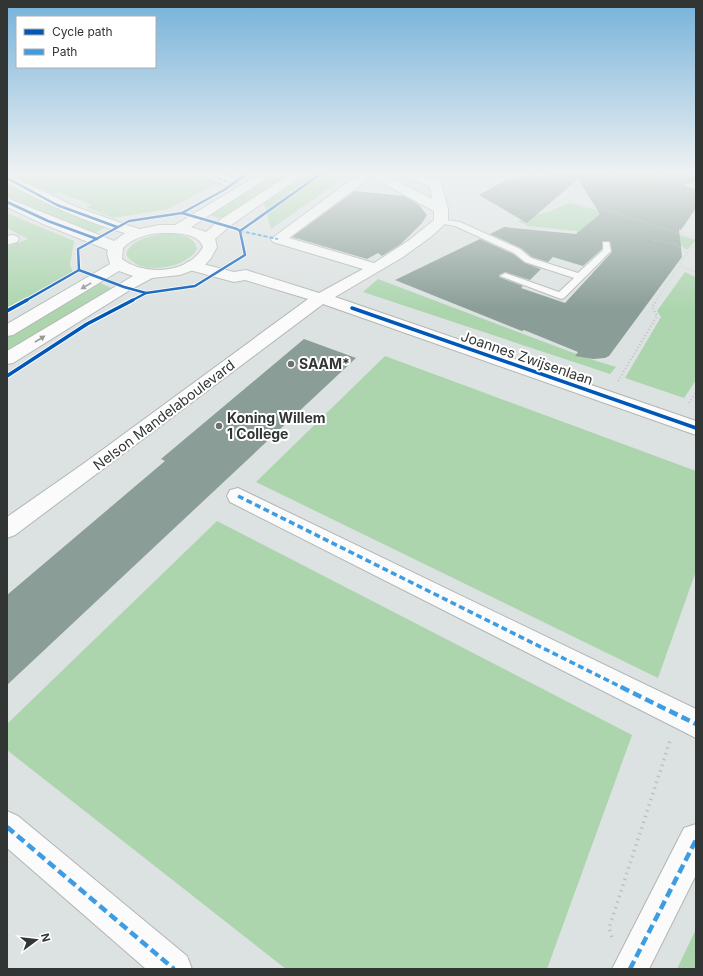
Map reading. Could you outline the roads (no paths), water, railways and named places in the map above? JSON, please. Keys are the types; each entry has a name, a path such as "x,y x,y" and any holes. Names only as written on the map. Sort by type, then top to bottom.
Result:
{"street":[{"path":"43,219 97,239 116,248"},
{"path":"94,219 140,233"},
{"path":"178,228 195,219"},
{"path":"206,239 231,219"},
{"path":"306,219 278,239 374,268"},
{"name":"Nelson Mandelaboulevard","path":"7,529 91,469 319,299 420,240 438,219"},
{"path":"178,228 195,232 206,239 210,247 206,256 191,266 171,272 149,274 126,270 119,265 114,257 116,248 125,240 140,233 159,229 178,228"},
{"name":"Joannes Zwijsenlaan","path":"206,256 243,269 246,275"},
{"path":"7,331 119,265"},
{"name":"Joannes Zwijsenlaan","path":"191,266 234,277 246,275 319,299 352,308 696,428"},
{"path":"7,359 124,287 149,274"},
{"path":"238,496 687,720"},
{"path":"7,827 174,969"},
{"path":"622,955 696,840"}],"lane":[{"path":"447,219 517,251 528,260 580,277"},
{"path":"505,276 561,296 606,251 606,244"}],"place":[{"name":"SAAM*","path":"291,364"},
{"name":"Koning Willem 1 College","path":"219,426"}]}
